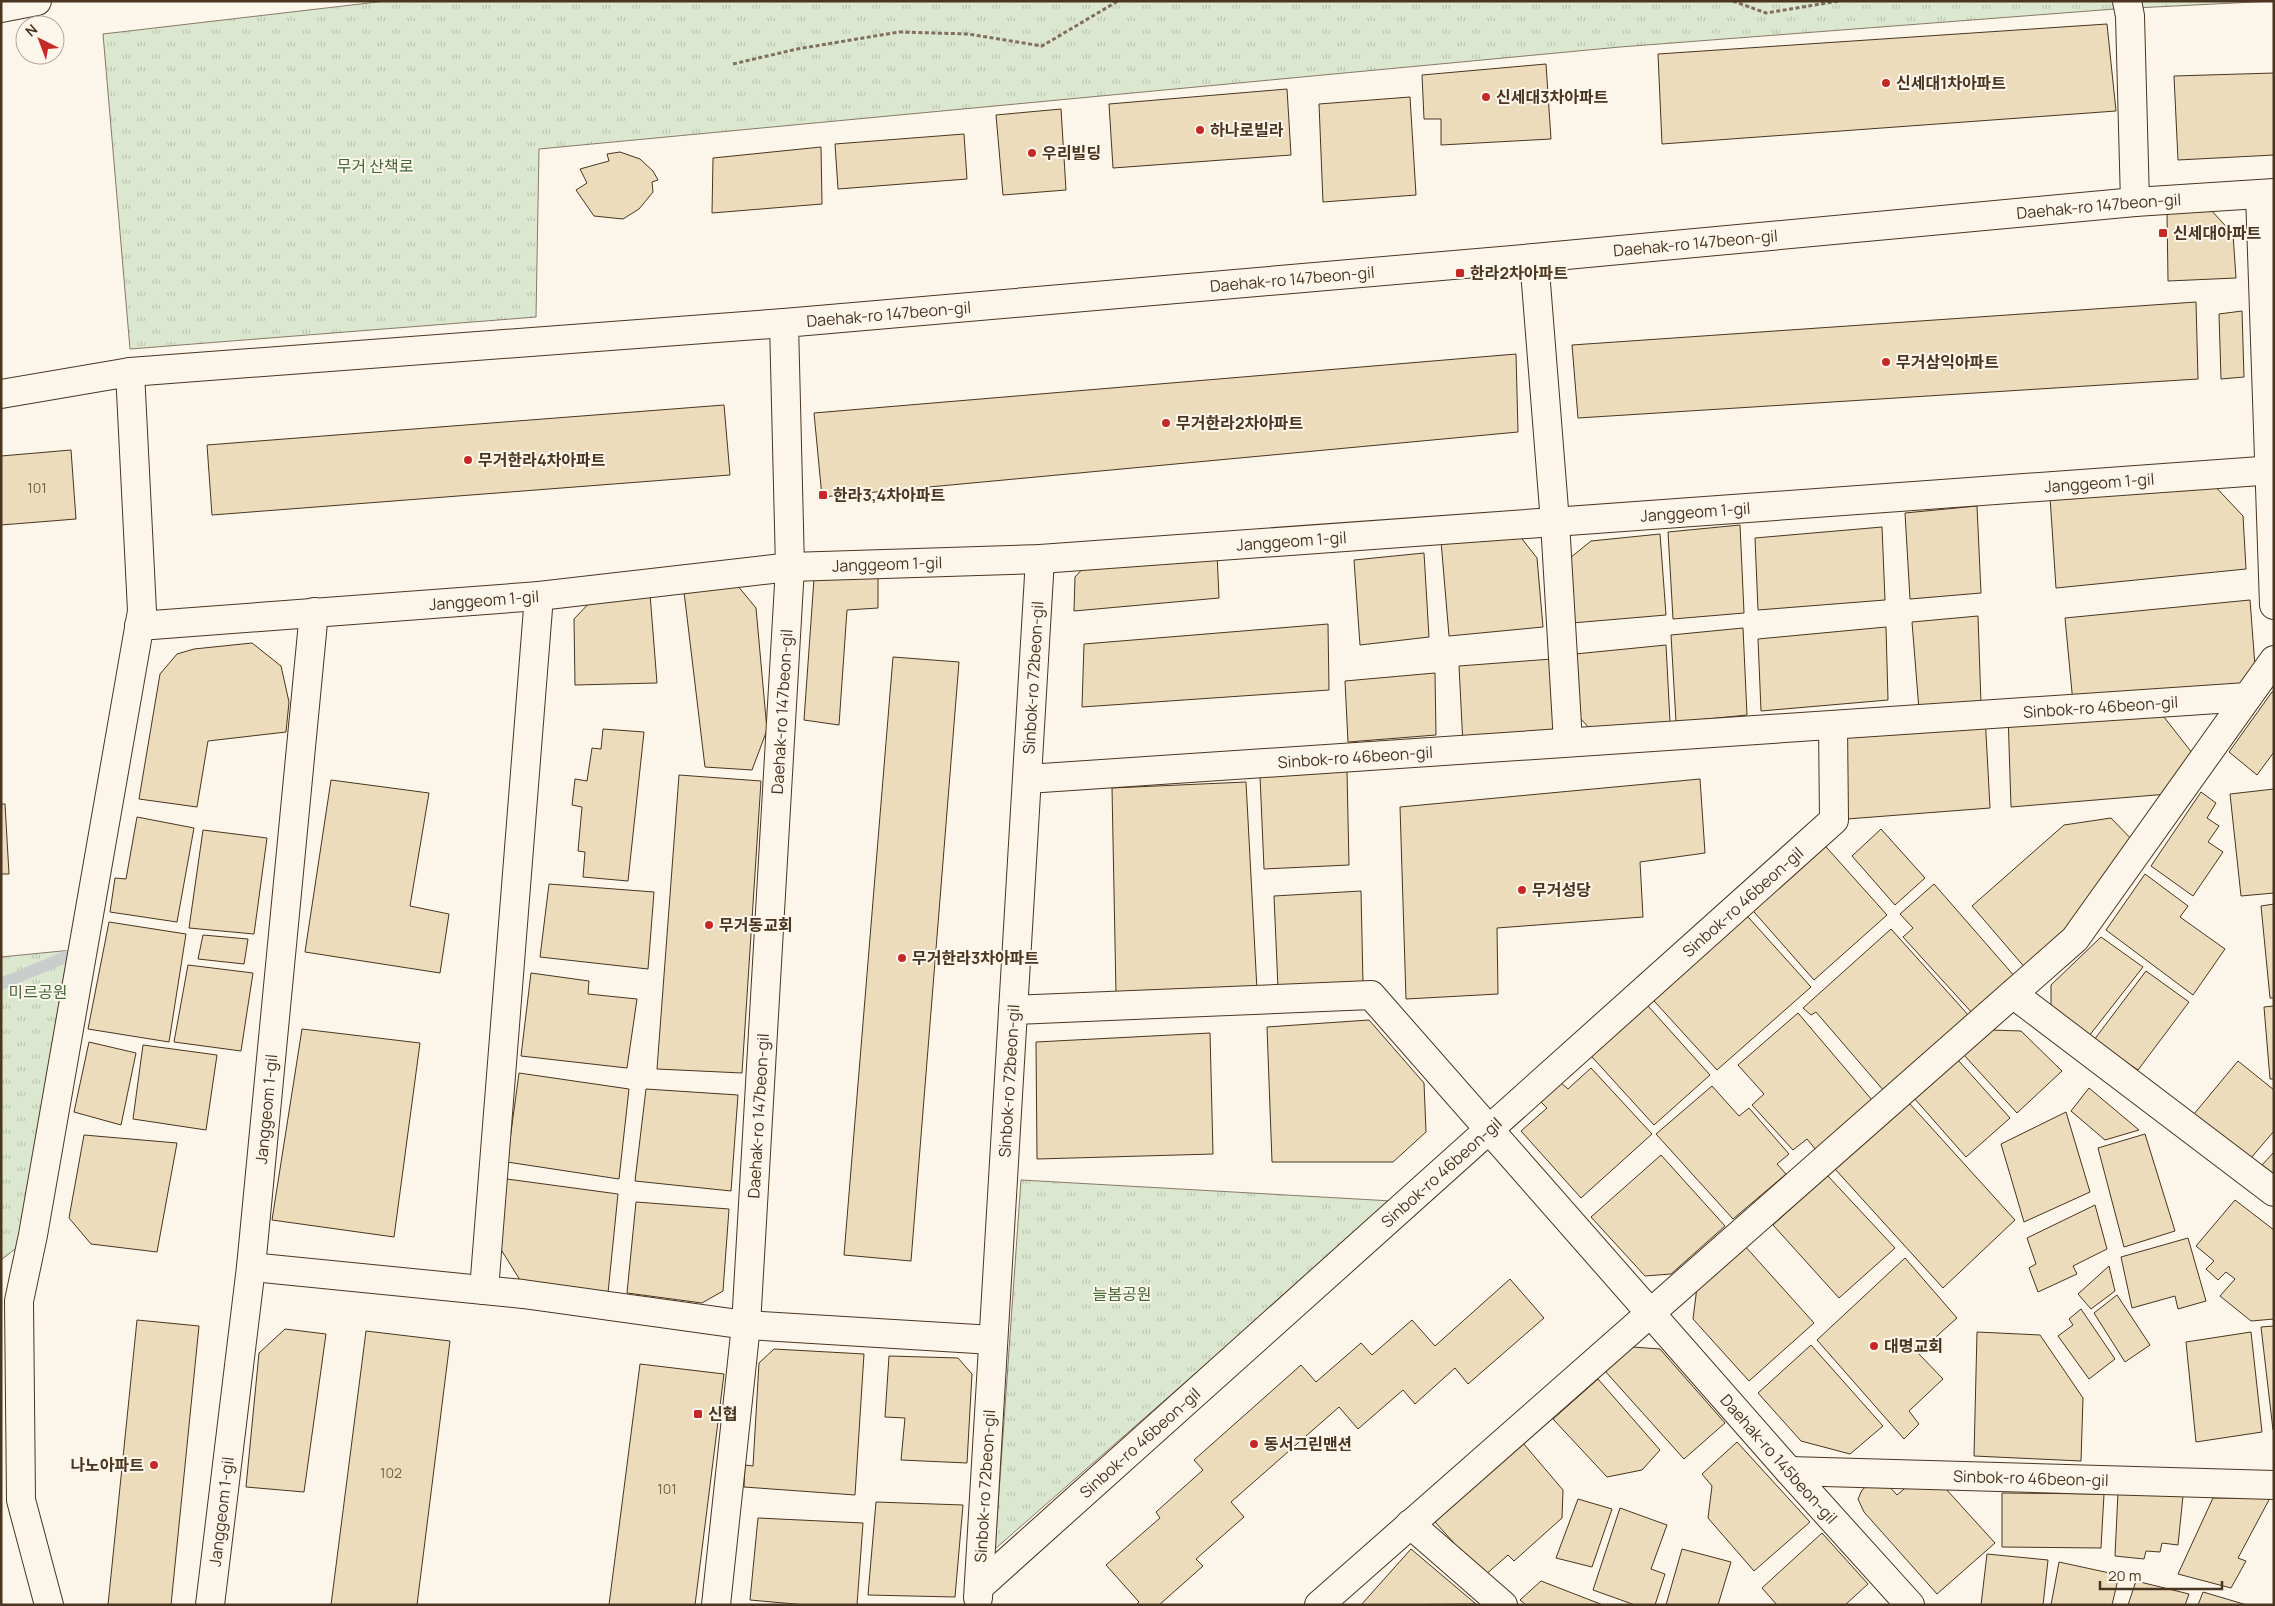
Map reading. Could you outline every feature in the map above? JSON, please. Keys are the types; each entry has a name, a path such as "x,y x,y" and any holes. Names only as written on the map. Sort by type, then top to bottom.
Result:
{"main road":[{"path":"1,8 37,1"},
{"path":"2127,1 2130,16 2136,202"},
{"path":"2267,194 2274,605"},
{"name":"Daehak-ro 147beon-gil","path":"716,1605 746,1325 790,567 784,323 1534,258 2136,202 2267,194"},
{"path":"1534,258 1555,522 1568,742"},
{"path":"1,394 130,372 784,323"},
{"path":"49,1605 20,1500 19,1301 33,1236 142,611 130,372"},
{"name":"Janggeom 1-gil","path":"139,626 539,596 790,567 1040,559 2271,471"},
{"name":"Sinbok-ro 72beon-gil","path":"978,1596 1040,559"},
{"path":"484,1290 539,596"},
{"name":"Janggeom 1-gil","path":"210,1605 251,1267 314,612"},
{"path":"1319,1605 2075,939 2274,660"},
{"name":"Sinbok-ro 46beon-gil","path":"1027,779 2248,697"},
{"name":"Sinbok-ro 46beon-gil","path":"978,1596 1489,1129 1834,820 1834,725"},
{"path":"2013,994 2274,1192"},
{"name":"Daehak-ro 145beon-gil","path":"1013,1010 1371,995 1789,1471 1910,1605"},
{"path":"251,1267 484,1290 746,1325 993,1340"},
{"name":"Sinbok-ro 46beon-gil","path":"1789,1471 2274,1485"},
{"path":"1410,1524 1503,1605"}],"path":[{"path":"733,64 797,49 899,32 968,34 1042,46 1118,1"},
{"path":"1732,1 1766,14 1839,1"}],"green space":[{"name":"무거 산책로","path":"386,1 2274,1 2115,9 1620,47 539,149 536,317 130,349 103,34"},
{"name":"미르공원","path":"82,949 33,1235 1,1260 1,957"},
{"name":"늘봄공원","path":"1021,1180 1392,1201 995,1549"}],"building":[{"name":"신세대1차아파트","path":"2107,24 2116,111 1662,144 1658,54"},
{"name":"신세대3차아파트","path":"1546,64 1551,139 1441,145 1441,119 1424,119 1422,75"},
{"path":"2274,73 2274,155 2178,160 2174,76"},
{"name":"하나로빌라","path":"1287,89 1291,155 1113,168 1109,104"},
{"path":"1410,97 1416,195 1323,202 1319,104"},
{"name":"우리빌딩","path":"1061,109 1066,190 1003,195 996,115"},
{"path":"964,134 967,179 838,189 835,144"},
{"path":"821,147 822,204 712,213 713,158"},
{"path":"620,152 640,159 653,171 658,180 652,182 653,192 639,209 623,219 594,216 576,190 587,183 580,169 609,161 607,154"},
{"path":"2210,209 2233,234 2236,278 2168,281 2167,212"},
{"name":"무거삼익아파트","path":"2196,302 2198,379 1578,418 1572,345"},
{"path":"2242,311 2244,377 2221,379 2219,314"},
{"name":"무거한라2차아파트","path":"1516,354 1518,432 822,497 814,413"},
{"name":"무거한라4차아파트","path":"724,405 730,475 212,515 207,445"},
{"path":"71,450 76,519 1,525 1,456"},
{"path":"2210,481 2243,516 2246,569 2056,588 2050,497"},
{"path":"1977,506 1981,593 1910,599 1905,513"},
{"path":"1740,525 1744,613 1673,619 1668,532"},
{"path":"1882,527 1885,600 1758,610 1755,538"},
{"path":"1660,534 1666,615 1572,623 1570,558 1591,541"},
{"path":"1519,535 1537,558 1543,627 1449,636 1441,541"},
{"path":"1217,553 1219,598 1074,611 1075,577 1086,565"},
{"path":"1424,553 1429,637 1360,645 1354,560"},
{"path":"878,577 878,608 847,610 839,725 804,720 814,579"},
{"path":"737,585 756,608 767,730 752,770 705,767 684,592"},
{"path":"650,594 657,683 575,685 574,619 594,598"},
{"path":"2250,600 2255,666 2236,689 2073,703 2065,618"},
{"path":"1978,616 1981,704 1919,710 1912,622"},
{"path":"1328,624 1329,690 1082,707 1084,644"},
{"path":"1886,627 1888,700 1761,711 1758,639"},
{"path":"1743,628 1747,715 1676,722 1671,635"},
{"path":"252,643 281,666 289,702 286,732 208,741 197,807 139,799 160,674 177,654 194,649"},
{"path":"1666,645 1670,722 1591,730 1570,707 1565,655"},
{"name":"무거한라3차아파트","path":"893,657 959,662 911,1261 844,1255"},
{"path":"1552,659 1555,726 1541,739 1463,745 1459,666"},
{"path":"1435,673 1436,735 1348,742 1345,681"},
{"path":"2272,692 2274,692 2274,752 2257,775 2229,752"},
{"path":"2153,703 2200,763 2180,793 2011,807 2008,713"},
{"path":"1985,715 1990,808 1834,820 1833,725"},
{"path":"603,729 644,732 628,881 583,877 585,852 578,851 582,807 572,805 575,779 587,781 592,748 601,749"},
{"path":"1347,771 1349,865 1264,869 1260,776"},
{"name":"무거동교회","path":"679,775 761,781 742,1073 657,1069"},
{"name":"무거성당","path":"1700,779 1705,853 1640,862 1643,917 1497,928 1498,994 1406,999 1400,807"},
{"path":"331,780 429,793 410,906 449,914 440,973 305,952"},
{"path":"1246,782 1257,990 1116,994 1112,788"},
{"path":"2274,789 2274,893 2241,896 2230,794"},
{"path":"2201,792 2216,803 2207,818 2219,826 2208,842 2223,852 2193,896 2151,866"},
{"path":"1,804 5,804 9,874 1,874"},
{"path":"137,817 194,828 177,922 110,912 115,878 126,879"},
{"path":"2111,818 2140,848 2033,977 1972,906 2064,825"},
{"path":"1881,829 1925,878 1895,905 1852,856"},
{"path":"203,830 267,838 254,934 189,928"},
{"path":"1819,839 1887,915 1814,980 1747,904"},
{"path":"2145,874 2188,906 2180,917 2225,949 2193,995 2106,930"},
{"path":"549,884 654,892 648,969 540,957"},
{"path":"1934,884 2016,978 1974,1015 1903,937 1913,928 1900,914"},
{"path":"1361,891 1363,984 1278,988 1274,896"},
{"path":"2274,904 2274,998 2270,998 2261,906"},
{"path":"1740,908 1811,987 1717,1070 1645,991"},
{"path":"109,922 186,934 169,1042 88,1029"},
{"path":"1891,929 1970,1017 1884,1091 1816,1012 1811,1015 1803,1008"},
{"path":"203,935 248,939 244,964 198,959"},
{"path":"2101,937 2143,967 2089,1036 2051,1007 2051,985"},
{"path":"188,965 253,973 241,1051 174,1042"},
{"path":"2146,971 2189,1002 2138,1070 2094,1040"},
{"path":"531,973 589,981 588,994 637,999 627,1068 521,1056"},
{"path":"1639,996 1710,1075 1654,1125 1582,1046"},
{"path":"2274,1006 2274,1079 2270,1079 2264,1007"},
{"path":"1798,1013 1872,1100 1816,1150 1807,1139 1793,1150 1752,1105 1764,1094 1738,1065"},
{"path":"1369,1020 1424,1083 1426,1132 1393,1162 1272,1162 1267,1027"},
{"path":"302,1029 420,1043 394,1237 272,1220"},
{"path":"1990,1030 2021,1031 2062,1071 2017,1113 1963,1054"},
{"path":"1210,1033 1213,1154 1037,1159 1036,1042"},
{"path":"89,1042 136,1053 121,1125 74,1112"},
{"path":"143,1045 217,1055 206,1130 133,1119"},
{"path":"1958,1060 2010,1118 1966,1157 1914,1098"},
{"path":"2238,1061 2274,1090 2274,1131 2251,1158 2194,1114"},
{"path":"1591,1068 1652,1134 1581,1198 1521,1131 1547,1108 1540,1101 1560,1082 1568,1089"},
{"path":"519,1073 629,1089 619,1179 507,1162"},
{"path":"1712,1086 1739,1116 1749,1108 1789,1154 1777,1164 1786,1174 1733,1219 1656,1134"},
{"path":"2089,1088 2139,1130 2105,1140 2071,1111"},
{"path":"646,1089 738,1095 731,1191 635,1181"},
{"path":"1909,1103 2015,1220 1943,1288 1835,1169"},
{"path":"2066,1112 2090,1192 2024,1222 2001,1144"},
{"path":"2145,1134 2175,1231 2124,1247 2098,1148"},
{"path":"84,1135 177,1143 157,1252 91,1244 69,1218"},
{"path":"2274,1152 2274,1174 2262,1165"},
{"path":"1661,1155 1725,1226 1671,1274 1645,1276 1591,1217"},
{"path":"1827,1175 1895,1248 1839,1298 1773,1225"},
{"path":"507,1179 618,1194 608,1293 520,1280 497,1243"},
{"path":"2235,1200 2274,1230 2274,1319 2251,1321 2220,1296 2235,1279 2226,1272 2218,1280 2206,1269 2214,1261 2196,1246"},
{"path":"636,1202 729,1209 723,1291 702,1303 627,1293"},
{"path":"2095,1205 2107,1249 2073,1266 2077,1274 2038,1292 2029,1268 2036,1264 2027,1238"},
{"path":"2188,1238 2206,1301 2178,1309 2175,1296 2132,1308 2121,1257"},
{"path":"1744,1245 1814,1323 1749,1381 1693,1319 1697,1287"},
{"name":"대명교회","path":"1905,1258 1957,1318 1918,1353 1943,1379 1909,1411 1919,1424 1904,1439 1817,1340"},
{"path":"2109,1266 2115,1291 2091,1309 2078,1294"},
{"name":"동서그린맨션","path":"1510,1279 1544,1318 1468,1384 1455,1368 1415,1404 1403,1390 1358,1429 1339,1407 1231,1502 1244,1517 1196,1559 1203,1566 1159,1605 1136,1605 1139,1602 1106,1565 1160,1518 1156,1512 1203,1470 1194,1460 1301,1365 1316,1382 1361,1343 1372,1355 1412,1320 1435,1346"},
{"path":"2117,1295 2150,1345 2125,1362 2094,1313"},
{"path":"2081,1309 2115,1359 2089,1379 2058,1336 2073,1325 2069,1319"},
{"name":"나노아파트","path":"137,1320 199,1326 171,1605 108,1605"},
{"path":"2274,1326 2274,1430 2273,1430 2261,1327"},
{"path":"285,1329 326,1334 304,1492 246,1487 259,1353"},
{"path":"366,1331 450,1341 417,1605 331,1605"},
{"path":"1977,1332 2040,1335 2083,1398 2081,1461 1974,1456"},
{"path":"2251,1332 2262,1432 2196,1442 2186,1342"},
{"path":"1811,1345 1883,1426 1850,1454 1801,1441 1758,1393"},
{"path":"1632,1347 1660,1349 1725,1423 1684,1459 1605,1371"},
{"path":"774,1349 864,1354 855,1495 744,1487 745,1465 753,1466 759,1363"},
{"path":"889,1356 958,1358 972,1374 967,1463 901,1460 905,1418 885,1417"},
{"path":"640,1364 724,1374 695,1605 609,1605"},
{"path":"1598,1379 1660,1450 1642,1470 1607,1477 1553,1419"},
{"path":"1737,1442 1810,1522 1754,1571 1708,1518 1712,1486 1702,1474"},
{"path":"1523,1443 1563,1490 1562,1518 1514,1561 1508,1555 1484,1576 1435,1522"},
{"path":"1869,1484 1887,1484 1897,1495 1910,1484 1946,1489 1995,1543 1937,1594 1864,1512 1858,1499 1862,1490"},
{"path":"2118,1492 2183,1496 2178,1545 2162,1543 2160,1552 2146,1551 2144,1559 2115,1556"},
{"path":"2002,1493 2104,1494 2101,1548 2002,1547"},
{"path":"2213,1498 2270,1498 2238,1558 2246,1561 2231,1588 2178,1574"},
{"path":"1578,1499 1612,1509 1592,1567 1556,1558"},
{"path":"876,1502 963,1505 955,1597 868,1595"},
{"path":"1620,1508 1667,1525 1651,1569 1665,1574 1655,1605 1635,1605 1593,1590"},
{"path":"758,1518 863,1523 857,1605 806,1605 750,1600"},
{"path":"1822,1533 1868,1584 1845,1605 1777,1605 1762,1588"},
{"path":"1411,1549 1476,1604 1361,1605"},
{"path":"1682,1549 1731,1562 1718,1605 1666,1605"},
{"path":"1987,1554 2048,1560 2043,1605 1981,1605"},
{"path":"2059,1562 2119,1575 2112,1605 2051,1605"},
{"path":"1541,1581 1603,1605 1526,1605 1520,1600"},
{"path":"2136,1581 2189,1594 2185,1605 2128,1605"},
{"path":"2203,1592 2247,1605 2198,1605"}],"waterway":[{"path":"1,984 82,950"}],"place":[{"name":"신세대1차아파트","path":"1886,83"},
{"name":"신세대3차아파트","path":"1486,97"},
{"name":"하나로빌라","path":"1200,130"},
{"name":"우리빌딩","path":"1032,153"},
{"name":"신세대아파트","path":"2163,233"},
{"name":"한라2차아파트","path":"1460,273"},
{"name":"무거삼익아파트","path":"1886,362"},
{"name":"무거한라2차아파트","path":"1166,423"},
{"name":"무거한라4차아파트","path":"468,460"},
{"name":"한라3,4차아파트","path":"823,495"},
{"name":"무거성당","path":"1522,890"},
{"name":"무거동교회","path":"709,925"},
{"name":"무거한라3차아파트","path":"902,958"},
{"name":"대명교회","path":"1874,1346"},
{"name":"신협","path":"698,1414"},
{"name":"동서그린맨션","path":"1254,1444"},
{"name":"나노아파트","path":"154,1465"}]}
